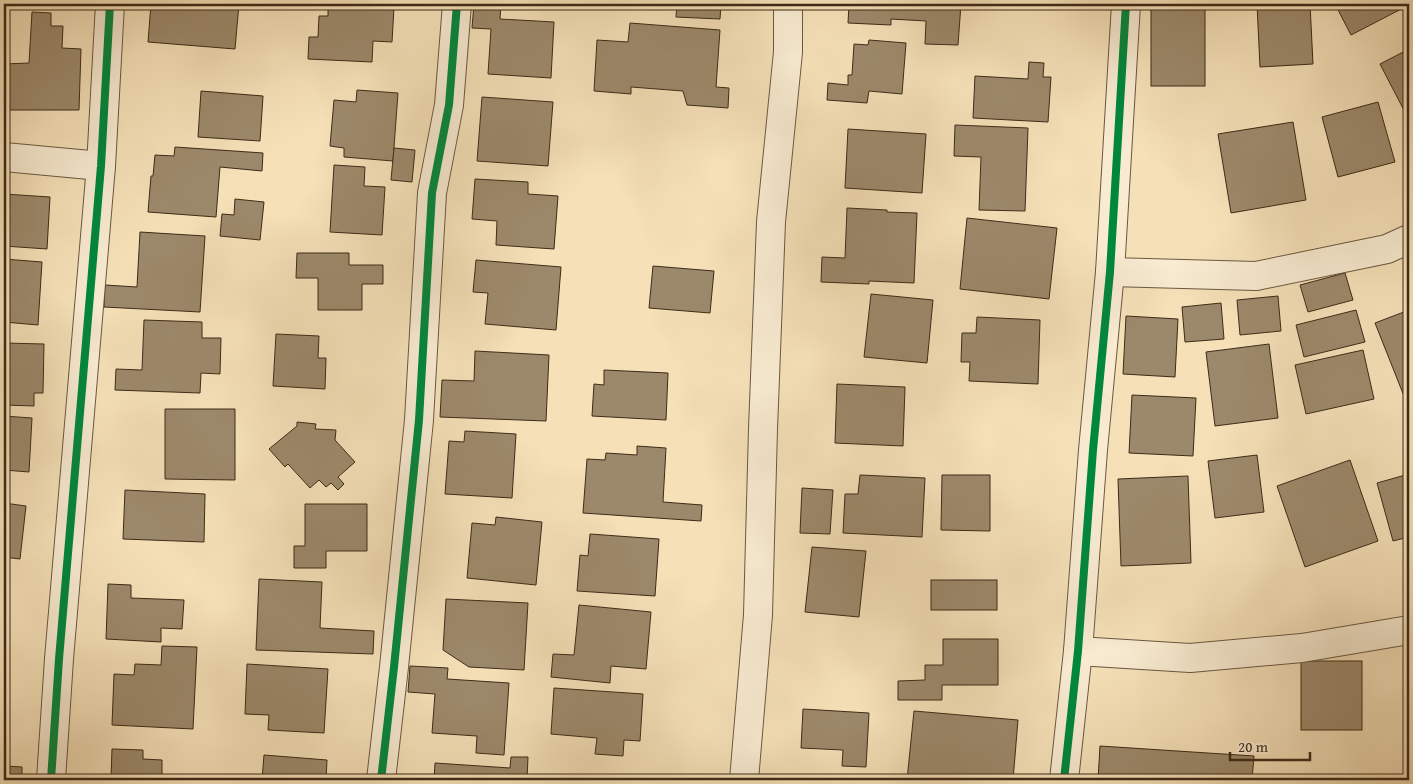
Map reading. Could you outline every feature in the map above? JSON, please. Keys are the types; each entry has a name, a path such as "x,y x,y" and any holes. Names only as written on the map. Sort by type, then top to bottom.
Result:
{"street":[{"path":"51,780 59,659 101,166 110,4"},
{"path":"381,780 419,420 432,193 449,105 457,4"},
{"path":"744,780 758,615 762,429 771,222 788,52 788,4"},
{"path":"1064,780 1078,651 1093,450 1110,272 1126,4"},
{"path":"4,157 101,166"},
{"path":"1110,272 1256,276 1387,249 1409,239"},
{"path":"1078,651 1190,658 1302,648 1409,630"}],"building":[{"path":"151,4 239,4 235,49 148,42"},
{"path":"328,4 394,7 392,42 373,41 372,62 308,59 309,37 318,37 319,16 328,16"},
{"path":"474,4 501,4 500,19 554,22 551,78 488,74 491,29 472,28"},
{"path":"677,4 721,4 720,19 676,17"},
{"path":"849,4 961,4 958,45 925,44 926,21 891,19 891,25 848,23"},
{"path":"1151,4 1205,4 1205,86 1151,86"},
{"path":"1257,4 1310,4 1313,64 1260,67"},
{"path":"1335,4 1409,4 1409,5 1351,35"},
{"path":"32,12 51,13 51,26 63,26 62,48 81,49 79,110 4,110 4,64 29,63"},
{"path":"630,23 720,30 716,87 729,88 728,108 687,105 683,91 631,87 631,94 594,91 597,40 628,42"},
{"path":"869,40 906,43 902,94 869,91 867,103 827,100 828,83 848,85 848,75 852,75 854,44 868,45"},
{"path":"1409,49 1409,120 1380,64"},
{"path":"1029,62 1044,63 1043,77 1051,77 1048,122 973,118 975,76 1028,79"},
{"path":"357,90 398,93 393,161 344,157 344,148 330,146 334,100 356,102"},
{"path":"201,91 263,96 260,141 198,137"},
{"path":"482,97 553,102 548,166 477,161"},
{"path":"1378,102 1395,162 1338,177 1322,117"},
{"path":"1293,122 1306,200 1231,213 1218,134"},
{"path":"955,125 1028,128 1025,211 979,210 981,157 954,156"},
{"path":"848,129 926,134 922,193 845,188"},
{"path":"175,147 263,153 262,171 220,167 216,217 148,212 155,155 174,156"},
{"path":"394,148 415,150 412,182 391,180"},
{"path":"334,165 365,167 364,186 385,187 382,235 330,232"},
{"path":"475,179 528,182 528,194 558,196 554,249 496,245 497,221 472,219"},
{"path":"4,194 50,197 47,249 4,246"},
{"path":"235,199 264,202 260,240 220,236 222,214 234,215"},
{"path":"847,208 917,213 914,283 869,281 869,284 821,282 822,257 845,258"},
{"path":"967,218 1057,228 1049,299 960,289"},
{"path":"140,232 205,236 200,312 104,307 105,285 137,287"},
{"path":"297,253 349,253 349,265 383,265 383,284 362,284 362,310 318,310 318,278 296,278"},
{"path":"4,259 42,262 38,325 4,322"},
{"path":"476,260 561,267 556,330 485,324 488,293 473,292"},
{"path":"653,266 714,271 710,313 649,308"},
{"path":"1345,273 1353,300 1308,312 1300,285"},
{"path":"871,294 933,300 927,363 864,357"},
{"path":"1278,296 1281,331 1240,335 1237,300"},
{"path":"1221,303 1224,339 1185,342 1182,307"},
{"path":"1356,310 1365,342 1304,357 1296,325"},
{"path":"1409,310 1409,394 1404,396 1375,323"},
{"path":"1126,316 1178,319 1175,377 1123,374"},
{"path":"977,317 1040,320 1038,384 969,381 970,362 961,362 962,333 976,333"},
{"path":"144,320 202,322 202,338 221,338 220,374 201,373 200,393 115,390 116,369 142,370"},
{"path":"276,334 319,336 318,358 326,358 325,389 273,386"},
{"path":"4,343 44,344 43,393 34,393 34,406 4,405"},
{"path":"1269,344 1278,418 1215,426 1206,352"},
{"path":"1363,350 1374,399 1306,414 1295,365"},
{"path":"475,351 549,355 546,421 440,417 442,380 474,381"},
{"path":"604,370 668,373 666,420 592,416 594,384 604,385"},
{"path":"837,384 905,387 903,446 835,443"},
{"path":"1132,395 1196,398 1193,456 1129,453"},
{"path":"165,409 235,409 235,480 165,479"},
{"path":"4,416 32,418 29,472 4,470"},
{"path":"297,422 316,424 315,429 336,430 335,440 355,462 338,477 344,484 338,490 331,483 326,487 319,480 310,488 288,464 285,467 269,449 297,426"},
{"path":"465,431 516,434 512,498 445,494 449,441 464,442"},
{"path":"637,446 666,448 663,502 702,505 701,521 583,513 587,459 605,460 606,453 637,455"},
{"path":"1257,455 1264,512 1215,518 1208,461"},
{"path":"1350,460 1378,541 1305,567 1277,486"},
{"path":"1409,474 1409,537 1393,541 1377,483"},
{"path":"860,475 925,478 922,537 843,533 845,494 858,494"},
{"path":"942,475 990,475 990,531 941,530"},
{"path":"1188,476 1191,563 1121,566 1118,479"},
{"path":"802,488 833,490 830,534 800,533"},
{"path":"125,490 205,494 204,542 123,539"},
{"path":"4,503 26,506 20,559 4,557"},
{"path":"305,504 367,504 367,551 326,551 326,568 294,568 294,546 305,546"},
{"path":"496,517 542,522 536,585 467,578 472,523 495,525"},
{"path":"590,534 659,539 655,596 577,591 580,555 588,556"},
{"path":"812,547 866,551 859,617 805,612"},
{"path":"259,579 322,582 320,628 374,631 373,654 256,650"},
{"path":"931,580 997,580 997,610 931,610"},
{"path":"108,584 131,585 131,598 184,600 182,629 161,628 161,642 106,639"},
{"path":"446,599 528,603 524,670 469,667 443,650"},
{"path":"579,605 651,612 646,669 611,666 610,683 551,677 553,654 574,655"},
{"path":"943,639 998,639 998,685 942,685 942,700 898,700 898,681 925,680 925,665 943,665"},
{"path":"162,646 197,647 193,729 112,725 114,674 134,675 135,664 161,665"},
{"path":"1301,661 1362,661 1362,730 1301,730"},
{"path":"247,664 328,669 324,733 268,730 269,715 245,714"},
{"path":"410,666 448,668 447,679 509,683 504,755 476,753 477,736 432,733 435,694 408,692"},
{"path":"554,688 643,694 640,741 624,740 623,756 595,754 597,738 551,734"},
{"path":"803,709 869,713 866,767 842,766 843,750 801,748"},
{"path":"914,711 1018,720 1013,780 907,780"},
{"path":"1100,746 1254,756 1252,780 1098,780"},
{"path":"112,749 143,750 143,759 162,760 162,780 103,780 104,777 111,778"},
{"path":"264,755 327,760 326,780 262,780"},
{"path":"511,757 528,757 527,780 434,780 435,763 510,768"},
{"path":"4,766 22,767 22,780 4,780"}],"cycle path":[{"path":"51,780 59,659 101,166 110,4"},
{"path":"381,780 419,420 432,193 449,105 457,4"},
{"path":"1064,780 1078,651 1093,450 1110,272 1126,4"}]}
